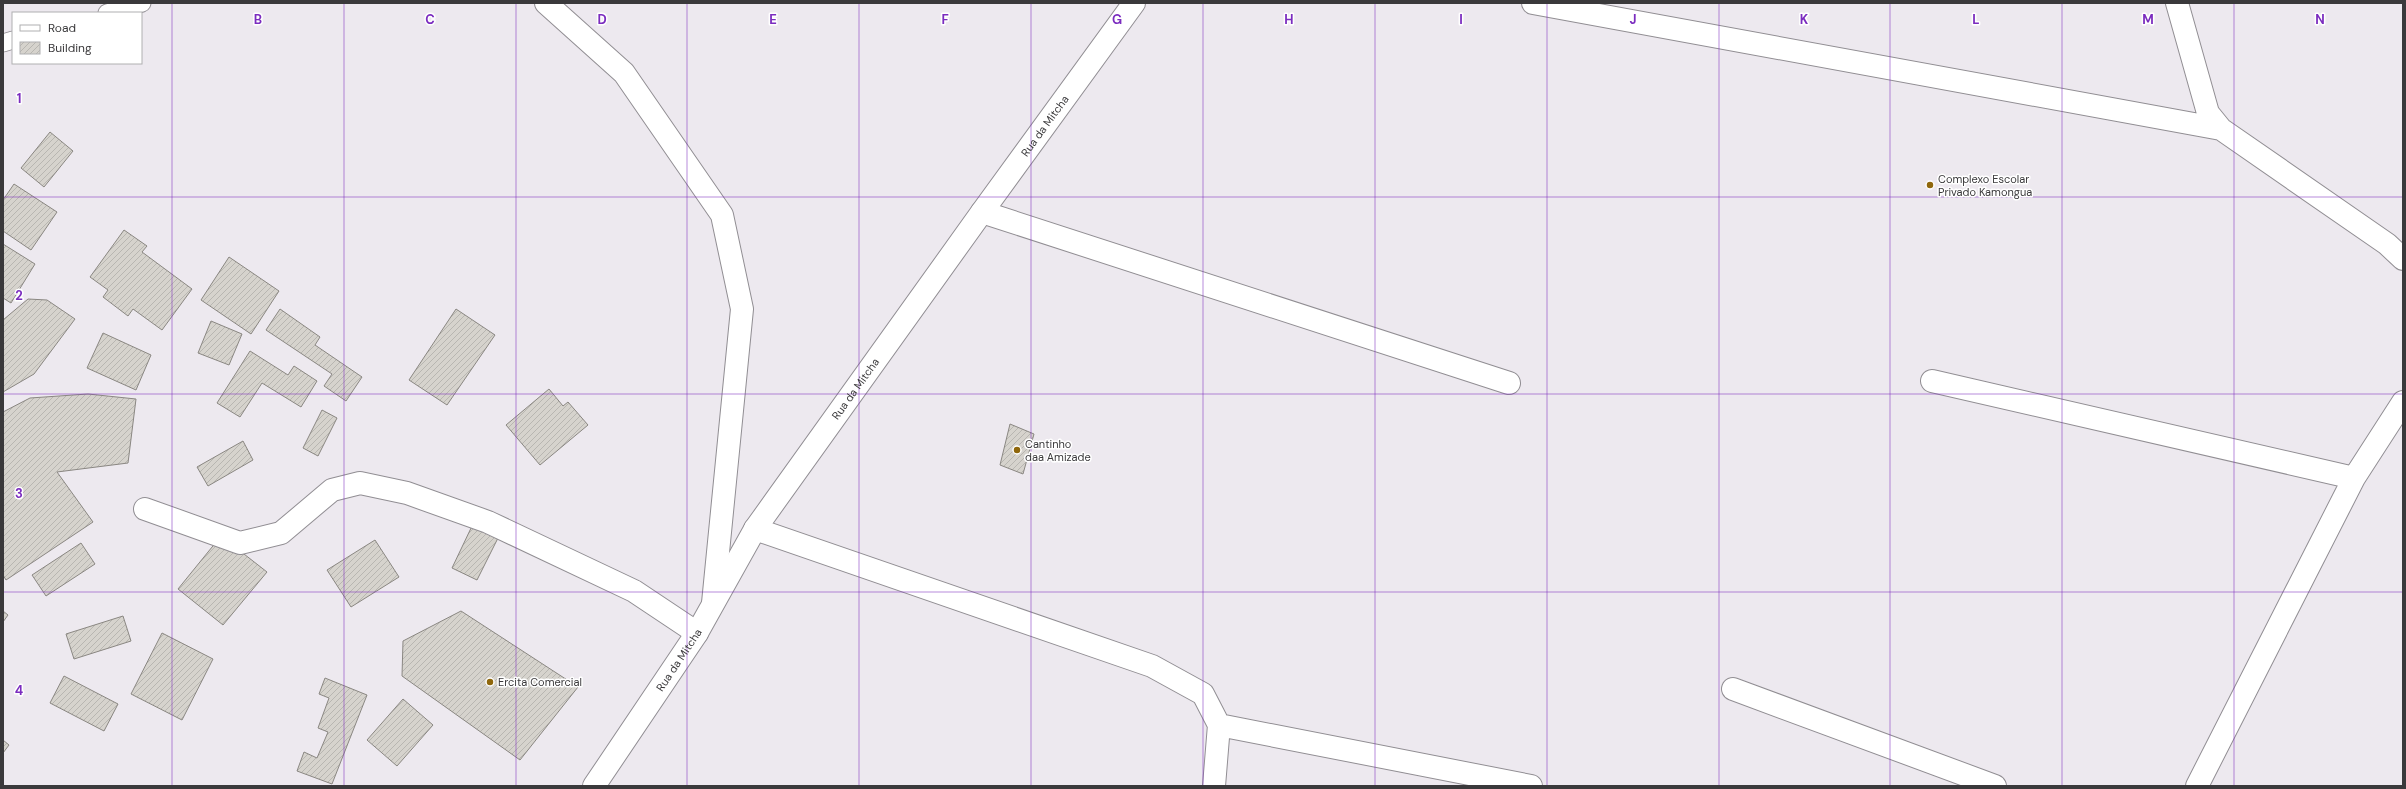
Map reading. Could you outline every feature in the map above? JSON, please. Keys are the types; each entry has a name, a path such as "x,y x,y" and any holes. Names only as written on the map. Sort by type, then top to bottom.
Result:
{"street":[{"path":"546,3 624,73 722,215 742,309 713,603"},
{"name":"Rua da Mitcha","path":"594,786 697,633 755,529 1134,3"},
{"path":"1533,3 2221,129"},
{"path":"2177,3 2208,113 2221,129 2387,244 2403,259"},
{"path":"982,212 1509,383"},
{"path":"1932,381 2354,478"},
{"path":"2197,786 2354,478 2403,402"},
{"path":"145,509 240,543 281,533 332,490 360,483 407,493 488,522 634,591 697,633"},
{"path":"755,529 1152,666 1203,694 1219,725 1214,786"},
{"path":"1733,689 1995,786"},
{"path":"1219,725 1531,786"}],"lane":[{"path":"110,12 142,3"}],"building":[{"path":"50,132 73,151 44,187 21,168"},
{"path":"14,184 57,212 31,250 3,231 3,200"},
{"path":"124,230 147,246 142,252 192,289 162,330 133,309 128,316 103,297 108,290 90,277"},
{"path":"3,244 35,264 11,303 3,298"},
{"path":"229,257 279,291 251,334 201,300"},
{"path":"28,299 47,300 75,319 34,374 3,392 3,320"},
{"path":"280,309 320,337 315,345 362,377 346,401 324,386 332,374 266,330"},
{"path":"456,309 495,335 447,405 409,380"},
{"path":"211,321 242,334 229,365 198,353"},
{"path":"103,333 151,355 136,390 87,368"},
{"path":"250,351 288,375 294,366 317,381 301,407 262,383 240,417 217,403"},
{"path":"549,389 563,406 568,402 588,425 540,465 506,425"},
{"path":"88,394 136,399 128,463 57,472 93,522 6,580 3,575 3,412 30,398"},
{"path":"322,410 337,418 318,456 303,448"},
{"name":"Cantinho daa Amizade","path":"1010,424 1034,434 1023,474 1000,465"},
{"path":"243,441 253,460 208,486 197,467"},
{"path":"472,526 498,538 477,580 452,568"},
{"path":"221,536 267,572 223,625 178,589"},
{"path":"375,540 399,577 351,607 327,570"},
{"path":"81,543 95,564 46,596 32,575"},
{"path":"3,611 8,615 3,622"},
{"name":"Ercita Comercial","path":"461,611 578,687 520,760 402,676 403,641"},
{"path":"123,616 131,641 74,659 66,634"},
{"path":"162,633 213,659 182,720 131,694"},
{"path":"64,676 118,704 104,731 50,703"},
{"path":"325,678 367,695 332,784 297,771 304,752 317,758 328,732 318,728 329,698 319,694"},
{"path":"403,699 433,725 397,766 367,740"},
{"path":"3,740 9,745 3,753"}],"place":[{"name":"Complexo Escolar Privado Kamongua","path":"1930,185"},
{"name":"Cantinho daa Amizade","path":"1017,450"},
{"name":"Ercita Comercial","path":"490,682"}]}
